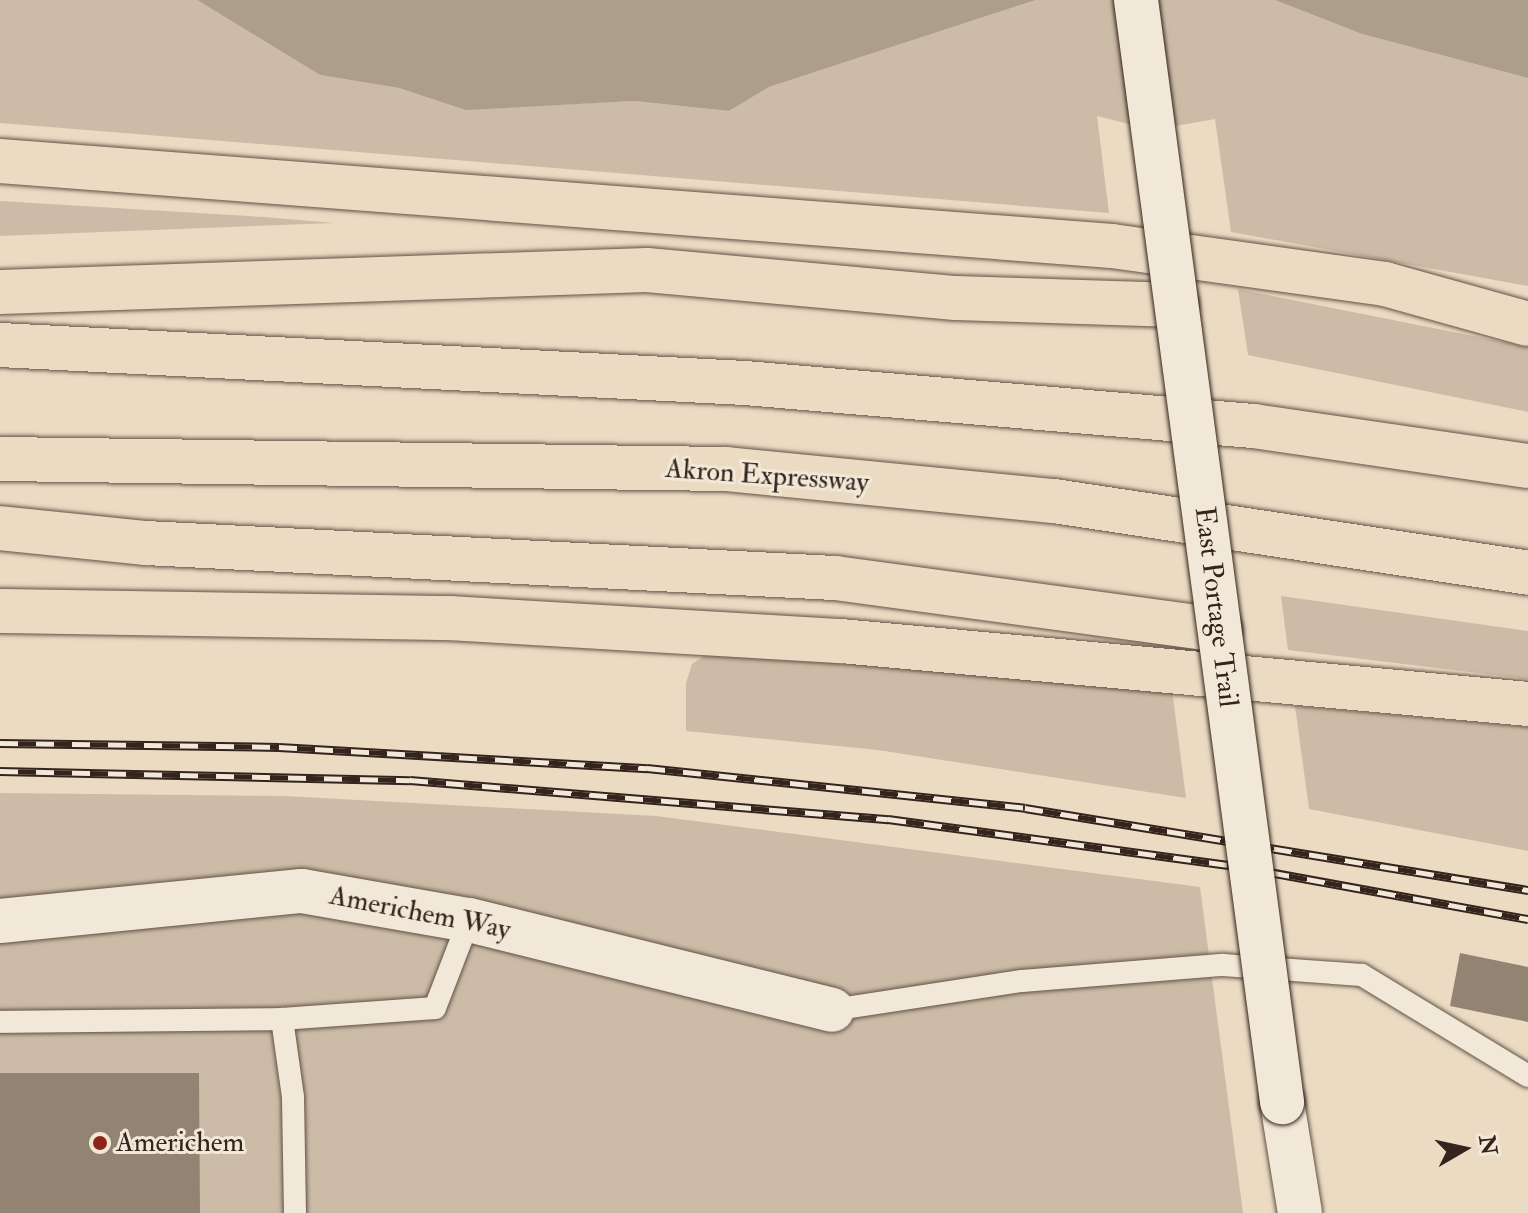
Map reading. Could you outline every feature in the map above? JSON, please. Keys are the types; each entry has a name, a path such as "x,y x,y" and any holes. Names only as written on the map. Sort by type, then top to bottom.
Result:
{"highway":[{"path":"0,161 1112,246 1385,284 1528,324"},
{"path":"0,292 647,270 956,298 1176,305"},
{"path":"0,345 760,384 1253,426 1528,466"},
{"name":"Akron Expressway","path":"0,459 726,469 1054,501 1528,573"},
{"path":"0,528 146,543 636,563 835,578 1220,630"},
{"path":"0,611 450,618 841,641 1528,704"}],"street":[{"name":"East Portage Trail","path":"1136,0 1282,1102 1300,1213"},
{"name":"Americhem Way","path":"0,921 302,891 469,920 832,1010"}],"lane":[{"path":"0,1022 282,1019 435,1008 469,920"},
{"path":"832,1010 1022,981 1223,965 1362,975 1524,1069"},
{"path":"282,1019 293,1097 295,1213"}],"shaded area":[{"path":"0,0 197,0 320,75 399,88 466,109 634,101 729,111 769,87 1036,0 1275,0 1362,34 1528,78 1528,286 1231,232 1215,119 1153,130 1097,116 1109,213 0,123"},
{"path":"197,0 1036,0 769,87 729,111 634,101 466,110 399,88 320,75"},
{"path":"1275,0 1528,0 1528,78 1362,34"},
{"path":"0,201 264,217 334,223 0,236"},
{"path":"1238,289 1528,347 1528,412 1248,355"},
{"path":"1281,596 1528,631 1528,679 1288,650"},
{"path":"710,652 1172,689 1186,798 878,750 686,731 686,683 692,664"},
{"path":"1295,706 1528,727 1528,851 1309,809"},
{"path":"0,793 284,796 656,816 1200,887 1243,1213 0,1213"}],"building":[{"path":"1460,953 1528,967 1528,1022 1450,1006"},
{"name":"Americhem","path":"0,1073 199,1073 200,1213 0,1213"}],"railway":[{"path":"0,743 279,747 647,768 1025,808 1528,890"},
{"path":"0,771 410,780 888,819 1236,866 1528,919"}],"place":[{"name":"Americhem","path":"100,1143"}]}
